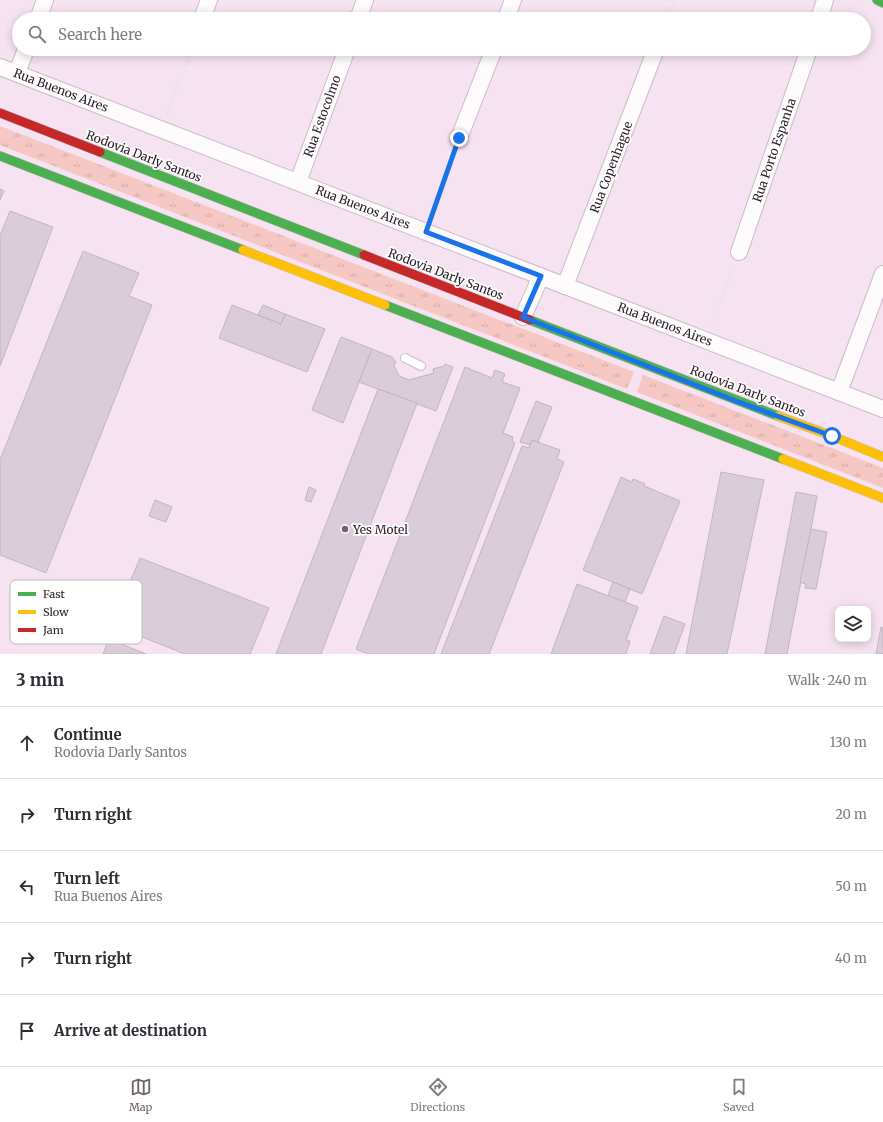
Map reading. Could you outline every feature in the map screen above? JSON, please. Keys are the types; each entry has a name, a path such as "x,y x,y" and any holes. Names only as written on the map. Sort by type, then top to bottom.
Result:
{"main road":[{"path":"877,0 883,3"},
{"name":"Rodovia Darly Santos","path":"0,113 883,457"},
{"path":"0,156 883,498"}],"street":[{"path":"41,12 45,0"},
{"path":"205,12 209,0"},
{"path":"361,12 365,0"},
{"path":"509,12 513,0"},
{"path":"821,12 825,0"},
{"path":"17,73 23,56"},
{"name":"Rua Estocolmo","path":"298,182 344,56"},
{"path":"459,138 491,56"},
{"name":"Rua Copenhague","path":"565,286 653,56"},
{"name":"Rua Porto Espanha","path":"739,252 806,56"},
{"name":"Rua Buenos Aires","path":"0,67 883,409"},
{"path":"839,392 883,274"},
{"path":"523,317 541,276"}],"lane":[{"path":"405,358 421,366"}],"path":[{"path":"671,12 675,0"},
{"path":"161,129 188,56"},
{"path":"426,232 459,138"},
{"path":"706,340 739,252"}],"green space":[{"path":"0,126 634,372 627,389 0,145"},
{"path":"643,375 883,468 883,488 637,392"}],"building":[{"path":"0,189 4,191 0,200"},
{"path":"10,211 53,227 0,366 0,236"},
{"path":"83,251 139,273 129,296 152,305 46,573 0,555 0,460"},
{"path":"232,305 281,324 285,314 325,329 307,372 219,338"},
{"path":"263,305 285,314 281,324 258,315"},
{"path":"341,337 372,349 343,423 312,410"},
{"path":"372,349 392,357 396,362 394,366 399,376 409,380 434,373 433,369 444,366 445,364 453,367 436,411 359,382"},
{"path":"465,367 492,378 495,370 505,374 502,382 520,388 503,433 513,437 512,441 515,443 434,654 368,654 356,649"},
{"path":"378,389 417,403 321,654 276,654"},
{"path":"536,401 552,407 538,442 532,440 530,445 520,442"},
{"path":"532,440 560,450 557,459 564,462 489,654 441,654 522,446 529,448"},
{"path":"721,472 764,480 727,654 686,654"},
{"path":"621,477 632,482 633,479 645,484 644,486 680,501 642,594 583,570"},
{"path":"309,487 316,490 311,502 305,500"},
{"path":"796,492 817,496 811,529 787,654 765,654"},
{"path":"155,500 172,507 166,522 149,516"},
{"path":"811,529 827,532 816,589 805,588 806,584 800,582"},
{"path":"140,558 269,608 250,654 185,654 142,637 142,580 131,580"},
{"path":"613,582 630,589 625,602 608,596"},
{"path":"577,584 638,607 626,640 630,641 626,654 551,654"},
{"path":"664,616 685,624 674,654 650,654"},
{"path":"881,627 883,628 883,654 876,654"},
{"path":"107,644 121,644 146,654 103,654"}],"traffic: fast":[{"path":"877,0 883,3"},
{"path":"100,152 364,255"},
{"path":"0,156 243,250"},
{"path":"385,305 783,459"},
{"path":"530,320 778,416"}],"traffic: slow":[{"path":"243,250 385,305"},
{"path":"778,416 883,457"},
{"path":"783,459 883,498"}],"traffic: jam":[{"path":"0,113 100,152"},
{"path":"364,255 530,320"}],"place":[{"name":"Yes Motel","path":"345,529"}],"route":[{"path":"459,138 426,232 541,276 523,317 736,401 832,436"}]}
